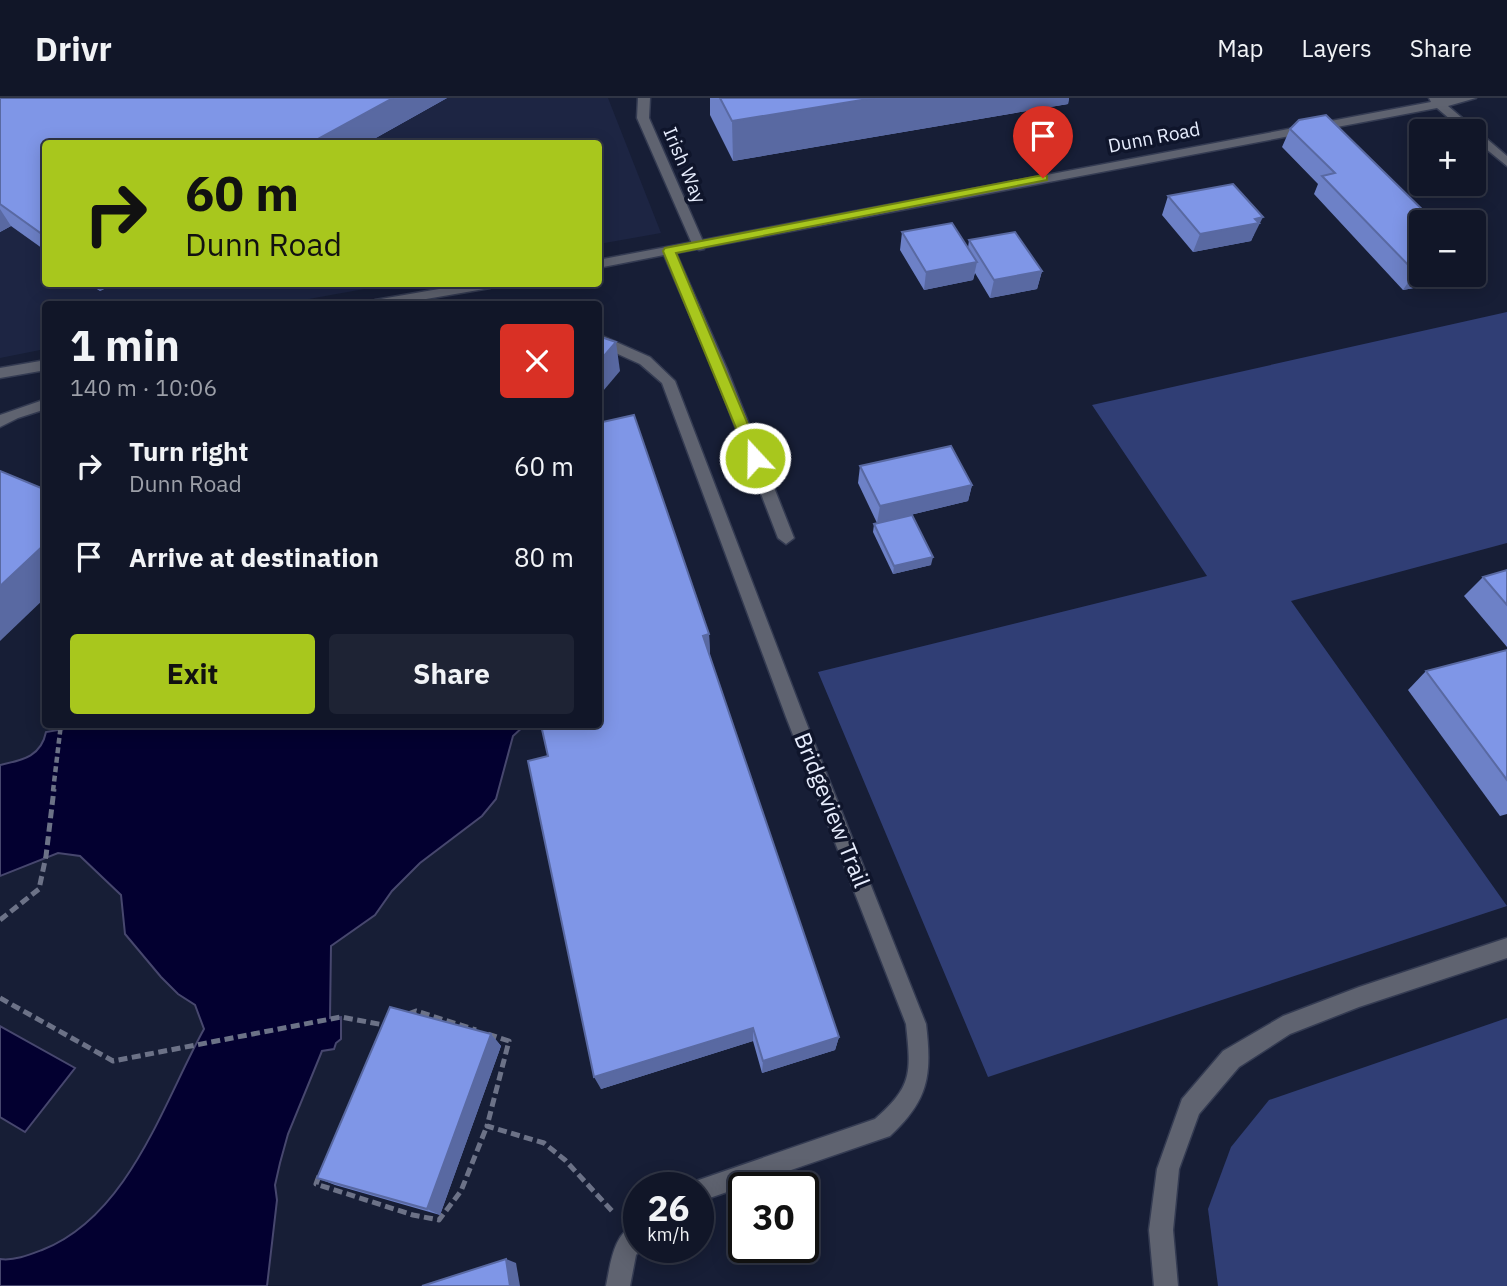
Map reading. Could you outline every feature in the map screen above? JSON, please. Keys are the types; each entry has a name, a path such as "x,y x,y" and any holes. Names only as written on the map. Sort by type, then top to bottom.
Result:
{"street":[{"name":"Irish Way","path":"644,98 643,118 699,246"},
{"name":"Dunn Road","path":"602,263 1436,101 1470,98"},
{"path":"1436,101 1457,119"},
{"path":"1486,144 1507,162"},
{"path":"669,251 786,538"},
{"path":"392,301 473,287"},
{"name":"Bridgeview Trail","path":"602,342 643,358 658,368 668,381 790,704 916,1024 921,1069 906,1108 882,1128 714,1186"},
{"path":"0,373 42,366"},
{"path":"0,422 13,414 42,405"},
{"path":"1166,1286 1161,1230 1168,1169 1190,1107 1231,1059 1283,1026 1507,948"},
{"path":"618,1286 623,1260"}],"path":[{"path":"0,920 39,889 46,856 61,728"},
{"path":"0,998 113,1061 341,1017 384,1025 395,1020"},
{"path":"321,1172 316,1184 413,1215 439,1220 448,1214 487,1126 509,1041 416,1011 405,1016"},
{"path":"379,1037 384,1025"},
{"path":"487,1126 544,1143 565,1160 623,1220"}],"shaded area":[{"path":"0,98 608,98 661,233 602,243 602,140 42,140 42,287 375,287 298,301 42,301 42,350 0,358"},
{"path":"1507,312 1507,543 1291,601 1507,906 988,1077 818,672 1207,576 1092,405"},
{"path":"70,728 522,728 513,736 496,799 482,816 420,863 392,891 375,915 331,946 330,1018 341,1017 341,1039 334,1049 322,1051 288,1134 275,1185 277,1200 267,1286 0,1286 0,1259 32,1254 72,1234 98,1212 121,1185 158,1122 204,1029 195,1005 178,994 161,977 125,934 121,895 80,856 58,853 0,876 0,765 23,759 35,752 46,732"},
{"path":"1507,1018 1507,1286 1218,1286 1208,1209 1231,1147 1269,1100"},
{"path":"0,1026 75,1068 25,1132 0,1117"}],"building":[{"path":"0,98 393,98 316,140 42,140 42,234 0,204"},
{"path":"720,98 874,98 732,121"},
{"path":"1326,115 1423,210 1409,210 1409,266 1322,176 1335,173 1290,129 1299,120"},
{"path":"1233,184 1263,217 1255,219 1259,223 1200,234 1168,196"},
{"path":"952,223 977,262 926,272 902,232"},
{"path":"1015,232 1042,271 994,280 969,240"},
{"path":"602,337 616,342 602,358"},
{"path":"634,415 709,634 703,636 839,1037 763,1061 753,1028 594,1077 528,761 548,756 542,728 602,728 602,422"},
{"path":"951,446 972,485 880,506 860,466"},
{"path":"0,471 42,488 42,547 0,586"},
{"path":"912,515 933,557 894,566 874,524"},
{"path":"1507,570 1507,605 1483,577"},
{"path":"1507,650 1507,780 1426,671"},
{"path":"390,1007 491,1034 427,1209 317,1178"},
{"path":"506,1259 510,1286 422,1286"}],"route":[{"path":"755,458 669,251 1043,178"}]}
